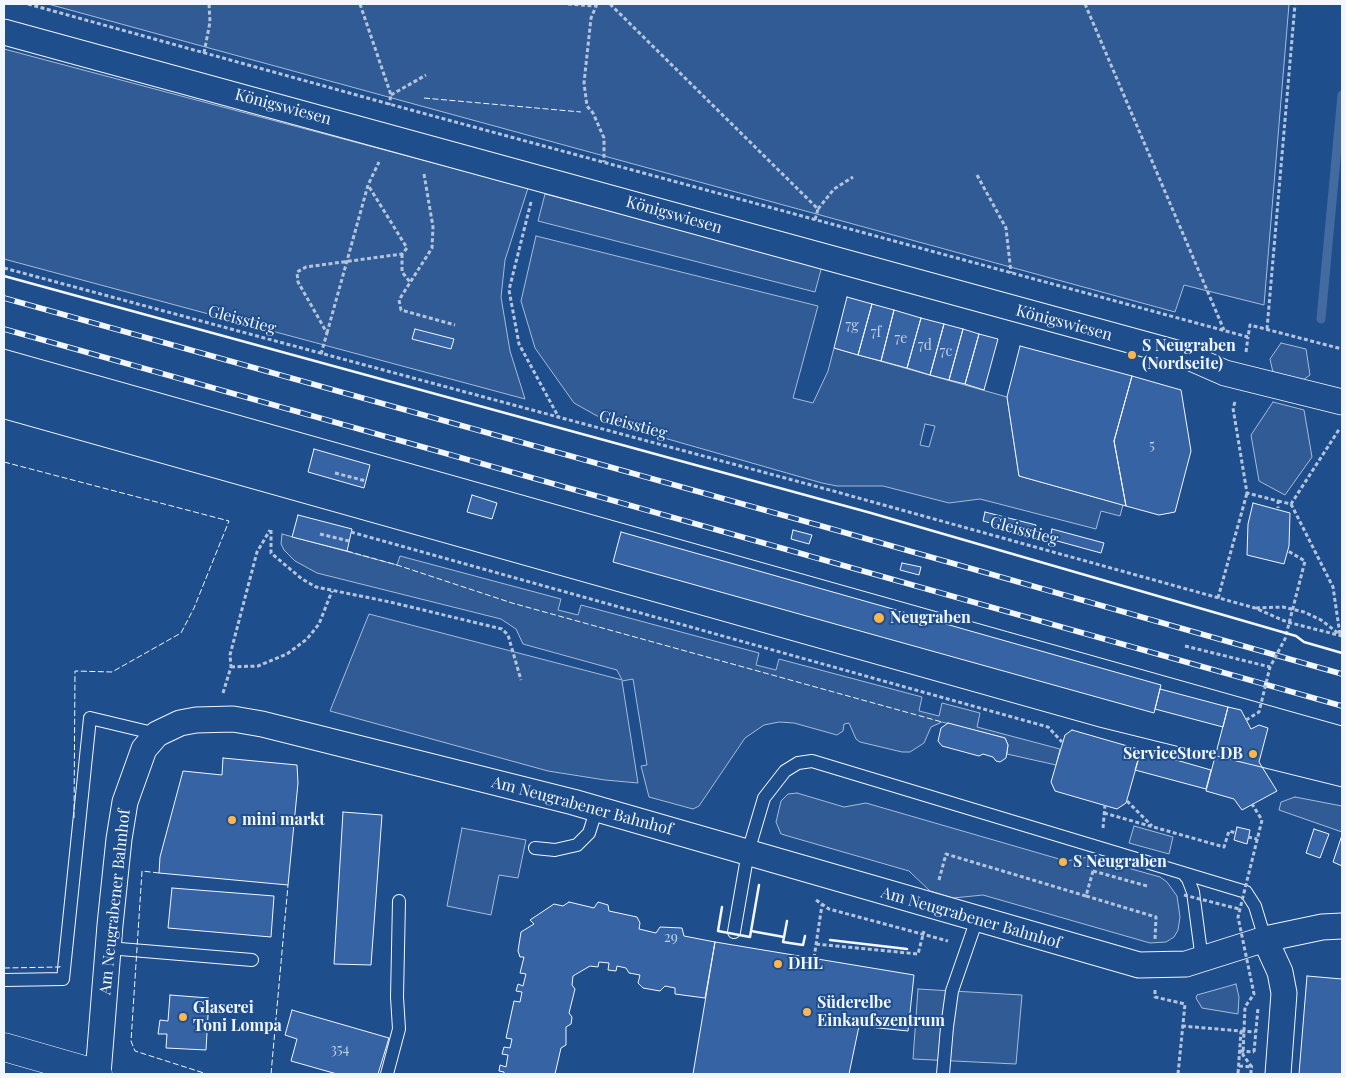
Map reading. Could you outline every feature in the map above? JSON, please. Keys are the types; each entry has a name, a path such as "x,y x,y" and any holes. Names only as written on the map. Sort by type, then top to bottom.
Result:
{"main road":[{"path":"4,1047 98,1074"}],"street":[{"name":"Königswiesen","path":"4,32 537,176 1184,356 1225,373 1342,402"},
{"name":"Am Neugrabener Bahnhof","path":"98,1074 118,838 126,802 144,749 157,734 180,723 232,719 335,740 597,808 977,920 1139,965 1170,966 1202,960 1265,939 1322,927 1342,926"},
{"path":"1265,939 1280,972 1284,993 1278,1074"}],"lane":[{"path":"4,980 63,979 90,718 157,734"},
{"path":"734,932 748,852 764,798 771,785 784,771 798,763 812,761 1246,892 1255,906 1265,939"},
{"path":"535,848 555,850 577,845 590,833 597,808"},
{"path":"1183,873 1188,879 1193,892 1202,960"},
{"path":"386,1074 399,1029 397,997 399,902"},
{"path":"943,1074 946,1027 952,991 977,920"},
{"path":"108,948 252,960"}],"path":[{"path":"28,4 41,5 204,53 389,104 1248,337 1250,325 1342,349"},
{"path":"204,53 210,22 209,4"},
{"path":"360,4 391,95 389,112"},
{"path":"568,4 596,5 591,18 584,83 587,106 594,114 604,138 604,162"},
{"path":"610,4 818,209"},
{"path":"1085,4 1224,330"},
{"path":"1267,329 1295,4"},
{"path":"391,95 426,75"},
{"path":"419,144 434,227 432,248 399,300 400,310 455,325"},
{"path":"322,354 368,185 382,152"},
{"path":"977,175 1006,228 1011,273"},
{"path":"537,176 509,290 520,344 559,418"},
{"path":"815,220 818,209 834,189 853,177"},
{"path":"368,185 407,248 402,254 402,272 410,282"},
{"path":"328,333 298,282 296,272 306,267 402,254"},
{"name":"Gleisstieg","path":"4,268 1255,608 1287,622 1341,636"},
{"path":"1218,598 1247,493 1233,408 1237,395"},
{"path":"1291,504 1342,425"},
{"path":"335,472 366,481"},
{"path":"1247,493 1291,504"},
{"path":"1278,501 1278,508"},
{"path":"1291,504 1333,587 1341,636"},
{"path":"332,590 319,624 307,639 287,654 258,666 231,667 230,656 257,552 271,530 271,552 302,579 316,587 332,590 502,629 508,635 522,680"},
{"path":"351,532 1048,726 1062,742"},
{"path":"320,534 349,541"},
{"path":"1246,720 1259,712 1270,667 1285,639 1305,561 1288,551"},
{"name":"Gleisstieg","path":"1255,608 1283,608 1304,612 1321,620 1341,636"},
{"path":"1185,646 1270,667"},
{"path":"1127,801 1152,827"},
{"path":"1252,804 1262,820 1238,917 1254,994 1245,1007 1243,1055 1251,1066 1252,1074"},
{"path":"1104,813 1224,847 1229,832 1236,833"},
{"path":"1248,837 1257,839"},
{"path":"938,883 946,854 1086,896"},
{"path":"1184,895 1239,908"},
{"path":"814,958 822,905"},
{"path":"816,944 918,954 924,934"},
{"path":"1240,1051 1254,1052 1258,1008"},
{"path":"1182,1026 1248,1032"},
{"path":"1238,1074 1241,1031"},
{"path":"1239,1066 1255,1068 1252,1074"}],"shaded area":[{"path":"48,4 1289,4 1264,305 1184,285 1175,312"},
{"path":"4,49 528,188 505,260 501,297 510,351 525,399 4,259"},
{"path":"545,194 822,266 815,292 538,221"},
{"path":"536,236 818,306 793,398 813,403 828,371 834,348 1007,397 1019,476 1123,505 1120,516 1101,511 1096,529 980,499 949,503 883,486 837,486 608,422 574,403 535,348 521,301","holes":["925,424 935,426 929,447 920,445"]},
{"path":"1281,343 1306,349 1310,375 1299,383 1274,377 1270,359"},
{"path":"1273,402 1304,410 1312,457 1285,495 1259,481 1251,435"},
{"path":"282,534 397,565 400,556 561,599 558,610 578,615 581,605 759,653 756,665 776,670 779,659 922,697 919,711 939,716 942,703 980,713 977,727 1060,749 1056,765 1007,754 1008,745 1005,738 942,722 931,727 924,743 910,752 902,752 860,742 856,739 849,723 844,724 843,731 837,735 794,723 779,722 764,725 745,738 699,806 693,809 649,797 641,766 647,765 633,679 622,681 638,783 548,771 330,711 369,614 622,680 617,670 523,644 516,629 501,619 317,573 295,561 284,550 281,544"},
{"path":"797,793 844,807 866,803 1066,861 1089,857 1160,877 1167,882 1177,896 1180,917 1178,930 1174,937 1166,942 1150,943 983,895 953,898 930,891 909,871 781,834 776,822 781,801 788,794"},
{"path":"1295,797 1342,806 1342,832 1279,810 1281,802"},
{"path":"1134,826 1173,837 1169,854 1129,843"},
{"path":"462,828 526,840 518,878 499,875 491,915 447,906"},
{"path":"1236,984 1239,997 1238,1014 1202,1008 1196,998 1197,995"},
{"path":"918,989 1022,995 1016,1064 913,1059"}],"building":[{"path":"847,297 872,304 858,355 834,348"},
{"path":"872,304 894,310 881,361 858,355"},
{"path":"894,310 921,318 907,368 881,361"},
{"path":"921,318 944,324 930,375 907,368"},
{"path":"944,324 963,329 949,380 930,375"},
{"path":"415,329 454,339 451,349 412,339"},
{"path":"963,329 979,334 965,384 949,380"},
{"path":"979,334 998,339 984,390 965,384"},
{"path":"1020,346 1132,376 1114,441 1126,506 1019,476 1007,397"},
{"path":"1132,376 1181,390 1191,451 1175,512 1159,515 1126,506 1114,441"},
{"path":"314,449 370,465 364,488 308,472"},
{"path":"472,495 497,503 492,519 467,512"},
{"path":"1253,503 1290,513 1289,546 1284,564 1247,555 1248,524"},
{"path":"985,512 1036,525 1034,535 983,521"},
{"path":"298,515 352,529 347,551 292,537"},
{"path":"1052,529 1104,543 1101,553 1050,539"},
{"path":"793,530 812,535 809,544 791,539"},
{"path":"621,532 1161,685 1154,713 613,562"},
{"path":"902,563 921,567 919,575 900,570"},
{"path":"1160,689 1228,707 1223,727 1155,709"},
{"path":"1228,707 1241,710 1251,729 1259,725 1268,728 1259,762 1277,791 1242,810 1234,799 1206,791"},
{"path":"948,723 1005,738 1008,745 1006,758 1000,762 996,761 993,757 983,754 979,756 942,746 938,741 941,728"},
{"path":"1072,730 1138,749 1140,754 1126,803 1117,809 1055,791 1051,782 1065,735"},
{"path":"1141,750 1211,770 1206,789 1135,770"},
{"name":"mini markt","path":"223,758 297,765 298,783 288,885 159,873 160,857 183,771 222,775"},
{"path":"343,812 382,815 371,965 334,964"},
{"path":"1237,827 1250,830 1247,844 1234,840"},
{"path":"1314,829 1329,834 1320,858 1306,853"},
{"path":"1342,839 1342,866 1333,862"},
{"path":"172,888 274,896 271,937 168,928"},
{"path":"569,902 594,908 598,902 608,905 609,911 637,917 640,923 639,929 656,933 660,927 682,928 684,936 715,942 705,998 675,994 675,988 665,986 660,991 643,988 638,983 640,975 629,973 626,968 617,966 616,971 608,970 609,963 599,962 598,967 590,966 573,976 572,985 575,989 569,1013 572,1017 571,1024 566,1027 566,1045 561,1048 555,1074 504,1074 504,1072 499,1071 500,1065 506,1067 508,1055 502,1054 504,1047 510,1048 512,1039 506,1038 514,1001 520,1002 522,992 516,991 518,984 523,986 526,974 520,973 524,957 520,957 518,951 521,932 534,924 530,920 554,904 563,906"},
{"name":"Süderelbe Einkaufszentrum","path":"715,942 914,975 908,1031 859,1026 849,1074 693,1074"},
{"path":"1307,976 1342,979 1342,1074 1299,1074"},
{"path":"170,995 209,998 206,1050 166,1048 167,1034 158,1034 160,1020 168,1021"},
{"path":"292,1010 389,1038 378,1074 337,1074 291,1061 297,1039 285,1035"}],"waterway":[{"path":"1321,319 1342,95"}],"tram line":[{"path":"4,349 1342,726"},
{"path":"4,419 1099,727 1342,787"}],"railway":[{"path":"4,298 818,525 1342,674"},
{"path":"4,329 1342,706"}],"fence":[{"path":"424,98 581,112"},
{"path":"4,462 229,521 194,608 181,633 112,672 75,671 74,818"},
{"path":"347,551 397,565 512,603 942,722"},
{"path":"159,873 142,871 131,1041 135,1051 207,1074"},
{"path":"271,1074 288,885"},
{"path":"4,968 60,967 60,964"}],"wall":[{"path":"4,276 871,513 1296,636 1304,642 1342,653"},
{"path":"751,931 759,885"},
{"path":"722,907 718,931 750,937 751,931 784,937 783,942 803,945 805,936"},
{"path":"784,937 787,921"},
{"path":"830,940 907,949"}],"place":[{"name":"S Neugraben (Nordseite)","path":"1132,355"},
{"name":"Neugraben","path":"879,618"},
{"name":"ServiceStore DB","path":"1253,754"},
{"name":"mini markt","path":"232,820"},
{"name":"S Neugraben","path":"1063,862"},
{"name":"DHL","path":"778,964"},
{"name":"Süderelbe Einkaufszentrum","path":"807,1012"},
{"name":"Glaserei Toni Lompa","path":"183,1017"}]}
